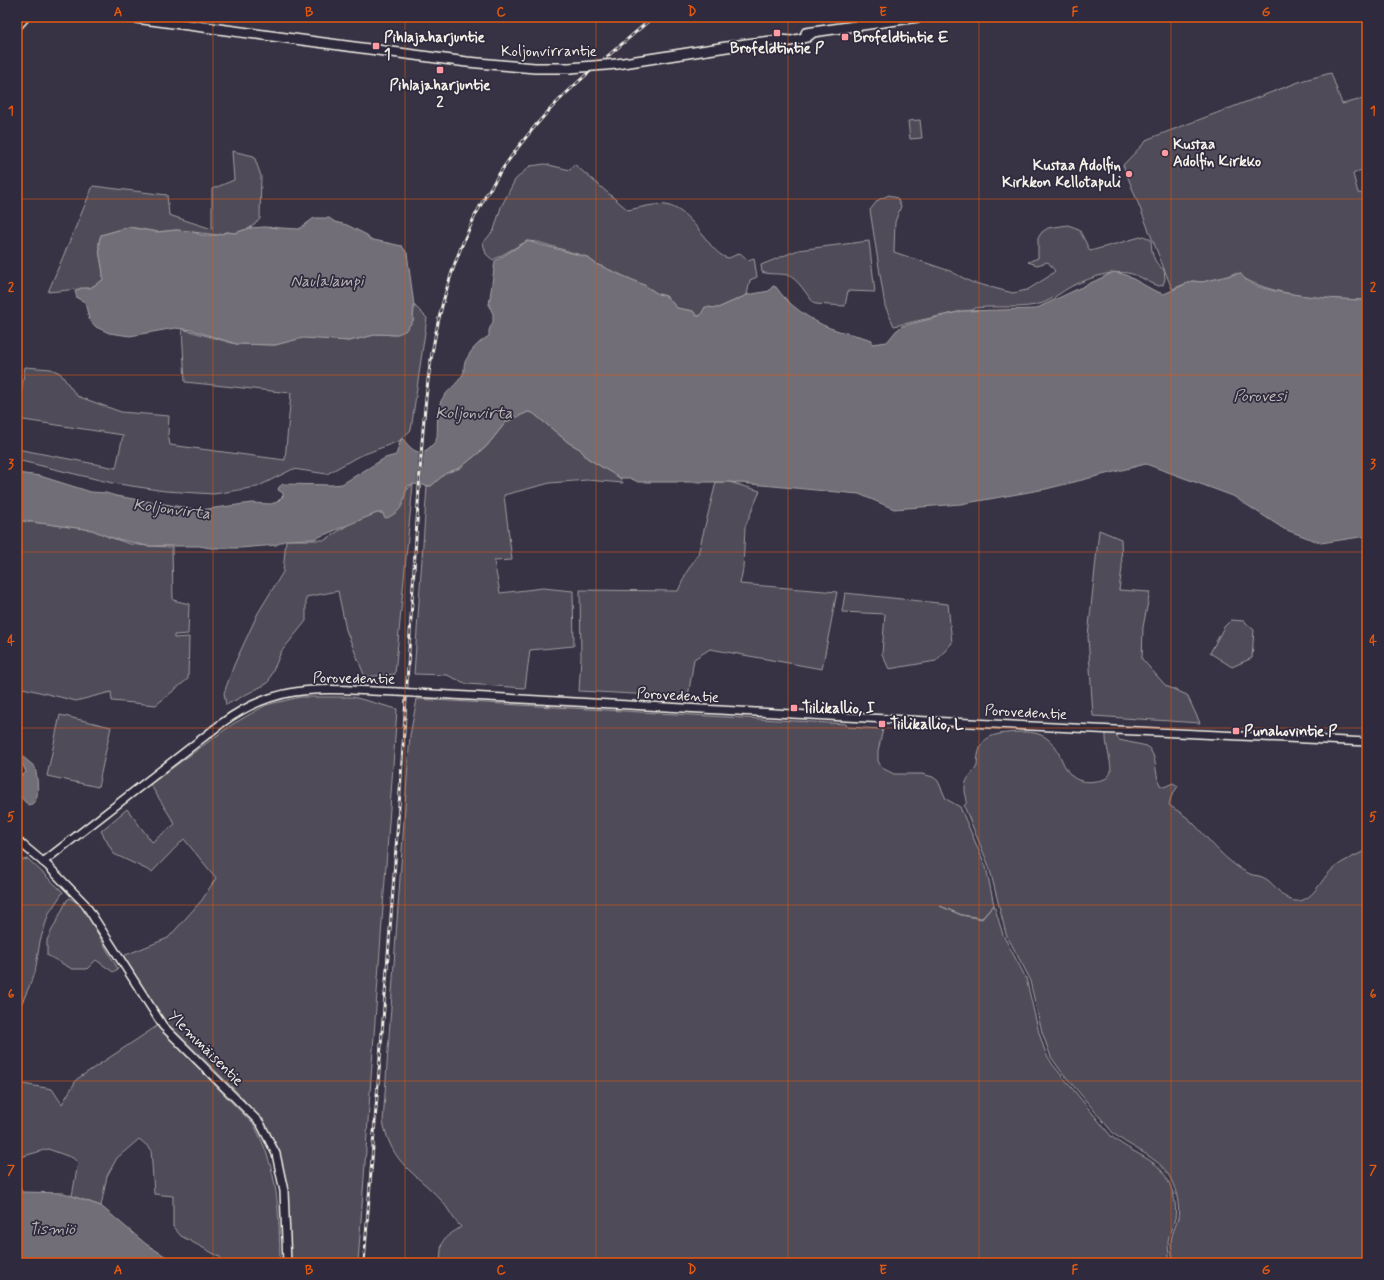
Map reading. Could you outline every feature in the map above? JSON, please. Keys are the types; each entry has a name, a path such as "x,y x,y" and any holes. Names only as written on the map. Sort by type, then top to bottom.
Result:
{"highway":[{"path":"17,17 24,17"},
{"path":"17,25 24,17"}],"main road":[{"name":"Koljonvirrantie","path":"128,17 467,62 534,68 570,68 617,64 780,40 790,35 918,17"}],"street":[{"name":"Porovedentie","path":"43,862 216,727 240,710 254,703 288,692 309,690 414,692 846,717 1367,742"},
{"name":"Ylemmäisentie","path":"17,840 43,862 85,904 163,1026 260,1123 276,1154 284,1191 286,1263"}],"shaded area":[{"path":"1331,73 1342,104 1367,98 1367,167 1353,174 1358,193 1367,194 1367,300 1333,299 1281,292 1249,281 1235,273 1223,278 1202,282 1192,281 1172,289 1123,165 1148,139 1304,80"},
{"path":"920,120 922,138 910,139 908,121"},
{"path":"232,151 254,156 261,176 260,219 250,228 235,233 227,232 218,235 176,230 157,232 129,227 101,235 99,240 99,251 103,280 90,288 48,292 93,186 167,195 169,215 212,229 212,189 234,180"},
{"path":"545,164 570,170 574,164 628,210 657,205 666,205 677,209 694,224 715,250 722,256 729,258 740,253 748,260 754,258 757,277 750,280 747,295 718,308 706,307 700,316 697,316 693,311 677,308 666,296 658,294 644,285 596,264 587,257 538,242 527,241 493,260 486,254 483,243 494,230 501,207 515,180 530,166"},
{"path":"889,195 897,198 901,206 895,222 894,252 950,271 971,282 1013,293 1027,290 1055,271 1048,262 1037,265 1028,262 1038,258 1038,238 1042,232 1048,228 1068,225 1079,229 1090,251 1144,236 1151,240 1153,256 1160,267 1164,270 1165,279 1163,285 1159,286 1132,274 1123,272 1106,274 1088,279 1072,286 1043,303 1035,305 975,308 973,310 962,311 894,326 885,306 870,210 878,200"},
{"path":"869,241 875,292 848,291 845,306 815,304 799,283 791,277 784,274 762,272 761,265 798,250"},
{"path":"414,305 427,318 411,430 399,441 357,457 327,474 293,469 257,487 214,494 165,491 112,483 17,460 17,449 116,468 123,435 17,419 25,367 51,369 60,373 77,396 121,412 169,416 168,434 170,445 285,460 291,393 185,382 182,329 236,344 275,345 303,337 349,341 379,334 395,335 413,321"},
{"path":"528,412 533,413 569,443 580,449 587,458 620,478 623,483 587,480 550,483 504,495 512,560 494,561 500,593 543,588 573,591 574,646 530,650 525,688 467,684 447,675 414,674 427,486 431,486 446,473 460,468 486,447 506,422"},
{"path":"716,482 729,482 760,491 745,527 743,569 740,584 837,592 822,669 710,649 694,659 688,697 579,691 581,657 580,590 678,591 686,573 698,554"},
{"path":"413,484 395,674 365,677 346,630 338,591 306,597 306,621 281,652 268,683 226,705 224,693 234,665 258,613 283,572 286,540 325,540 352,522 377,513 383,513"},
{"path":"17,520 93,530 130,544 172,547 173,600 189,604 188,634 174,635 174,638 189,637 188,679 156,705 112,701 111,692 76,701 23,688 17,704"},
{"path":"1099,530 1121,539 1122,568 1119,590 1150,592 1143,627 1142,659 1166,686 1187,695 1200,723 1093,716 1088,636"},
{"path":"845,593 948,604 952,643 936,661 889,669 882,654 885,614 842,612"},
{"path":"1231,620 1244,621 1254,630 1252,658 1232,667 1210,653 1224,627"},
{"path":"300,697 353,697 397,709 358,1263 290,1263 288,1193 279,1150 265,1124 237,1092 160,1016 123,956 168,938 202,900 216,878 184,839 152,872 114,854 101,831 127,809 152,842 175,824 150,784 233,724 266,705"},
{"path":"417,699 846,724 847,727 883,729 878,751 878,761 882,768 894,774 922,774 933,777 938,781 946,799 960,807 986,867 994,905 1003,935 1026,978 1039,1033 1046,1054 1053,1065 1111,1136 1155,1164 1168,1181 1174,1196 1176,1211 1168,1241 1170,1263 440,1263 443,1240 461,1227 441,1200 398,1158 387,1137 383,1122 410,735","holes":["994,905 982,919 961,915 940,906 962,915 982,918"]},
{"path":"60,715 111,727 98,787 47,776"},
{"path":"1019,732 1034,733 1046,737 1059,753 1070,774 1076,779 1085,782 1103,780 1107,778 1111,772 1106,742 1106,732 1122,733 1116,736 1119,740 1147,746 1153,754 1160,785 1164,787 1173,783 1178,786 1171,797 1169,805 1189,819 1233,864 1250,874 1260,876 1267,880 1288,899 1300,901 1308,897 1335,867 1367,850 1367,1263 1173,1263 1171,1241 1179,1211 1177,1195 1171,1180 1157,1162 1114,1134 1051,1057 1042,1032 1029,977 1006,934 989,866 964,806 967,802 965,785 977,766 980,748 983,742 994,735"},
{"path":"28,859 63,892 49,913 40,941 35,973 22,1003 17,1004 17,861"},
{"path":"70,898 82,906 118,969 113,972 96,960 87,969 72,969 47,955 47,940 67,900"},
{"path":"157,1026 254,1125 262,1142 273,1175 278,1209 280,1263 222,1263 220,1257 181,1236 173,1227 173,1196 154,1194 151,1149 139,1139 117,1158 107,1176 101,1206 72,1196 78,1163 73,1158 48,1149 17,1158 17,1083 52,1089 62,1104 77,1079"}],"water":[{"name":"Naulalampi","path":"314,218 329,218 335,222 347,225 367,235 369,239 402,246 407,253 414,305 413,321 405,331 395,335 379,334 349,341 303,338 275,345 236,344 192,330 175,328 130,336 109,333 96,327 89,319 85,302 77,298 75,291 81,288 90,288 103,280 99,251 99,240 101,235 129,227 157,232 176,230 190,231 202,235 218,235 227,232 235,233 250,228 264,227 299,229"},
{"name":"Porovesi","path":"527,241 587,257 596,264 644,285 658,294 666,296 677,308 693,311 697,316 700,316 705,307 718,308 747,295 769,291 773,286 776,287 793,306 815,321 835,330 872,340 872,344 887,342 902,326 962,311 1035,309 1114,272 1126,275 1155,291 1164,294 1192,281 1202,282 1240,273 1246,280 1255,285 1285,293 1304,296 1367,300 1367,536 1321,543 1284,529 1233,496 1146,464 1046,489 961,504 894,509 859,494 729,482 638,482 630,478 620,478 587,458 580,449 569,443 533,413 528,412 506,422 486,447 460,468 446,473 431,486 413,484 408,486 401,508 387,518 384,517 383,513 377,513 314,539 286,540 276,545 240,548 147,546 109,537 92,530 17,520 17,473 40,476 91,492 106,493 200,510 252,503 271,504 277,502 283,496 283,493 278,490 283,484 342,484 385,458 396,455 401,439 403,439 415,451 422,452 426,450 437,439 438,414 441,401 461,378 464,373 465,362 472,350 481,341 489,336 489,330 493,322 493,314 489,305 495,261"},
{"path":"22,756 35,767 37,777 38,789 36,800 29,805 22,799 18,791 17,774 23,775 26,772 21,761"},
{"name":"Tismiö","path":"17,1180 22,1192 64,1193 101,1206 146,1244 176,1263 17,1263"}],"pier":[{"path":"419,450 424,450 421,485 417,485"}],"railway":[{"path":"364,1263 402,769 422,437 425,403 435,336 453,270 465,238 487,193 505,165 549,110 593,69 653,17"}],"place":[{"name":"Brofeldtintie P","path":"777,33"},
{"name":"Brofeldtintie E","path":"845,37"},
{"name":"Pihlajaharjuntie 1","path":"376,46"},
{"name":"Pihlajaharjuntie 2","path":"440,70"},
{"name":"Kustaa Adolfin Kirkko","path":"1165,153"},
{"name":"Kustaa Adolfin Kirkkon Kellotapuli","path":"1129,174"},
{"name":"Tiilikallio, I","path":"794,708"},
{"name":"Tiilikallio, L","path":"882,724"},
{"name":"Punahovintie P","path":"1236,731"}],"water label":[{"name":"Koljonvirta","path":"474,412"},
{"name":"Koljonvirta","path":"172,508"}]}
